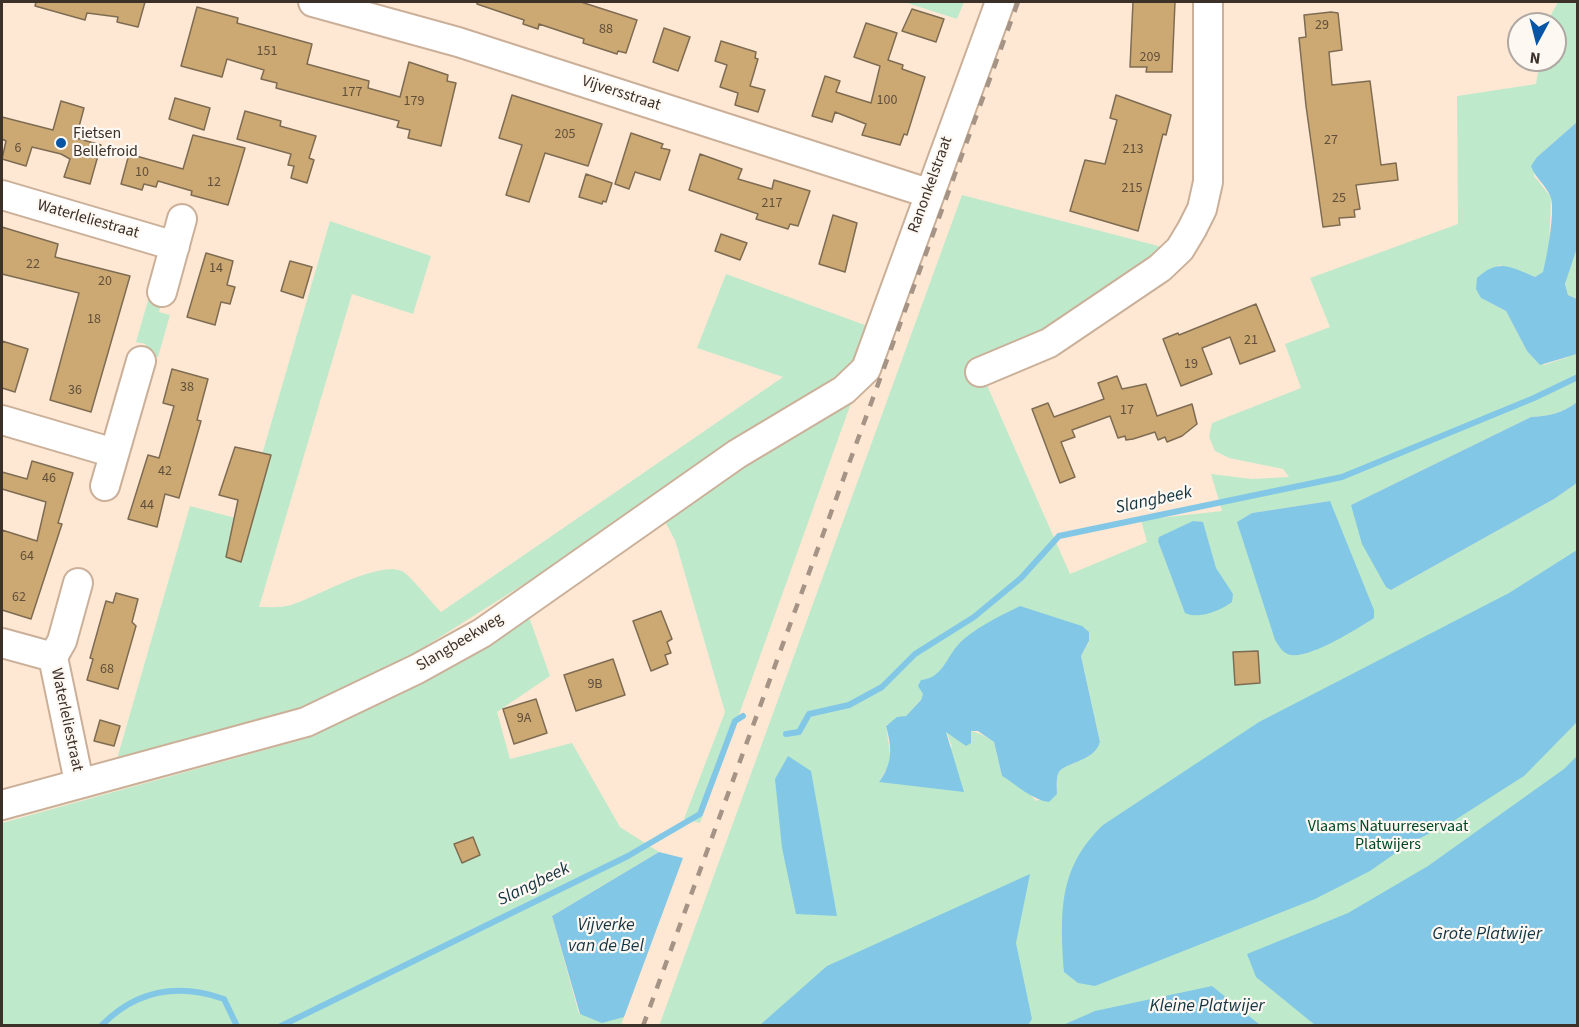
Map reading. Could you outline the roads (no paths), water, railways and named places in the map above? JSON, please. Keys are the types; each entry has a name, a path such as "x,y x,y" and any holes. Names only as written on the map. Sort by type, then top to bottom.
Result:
{"street":[{"name":"Vijversstraat","path":"313,2 458,42 928,193"},
{"name":"Ranonkelstraat","path":"866,369 928,193 1000,2"},
{"path":"980,372 1049,343 1160,268 1180,249 1202,209 1208,182 1208,2"},
{"name":"Waterleliestraat","path":"2,195 175,246"},
{"path":"162,292 182,219"},
{"path":"105,486 141,361"},
{"name":"Slangbeekweg","path":"2,805 79,782 306,722 417,669 482,633 737,454 844,390 866,369"},
{"path":"2,420 114,453"},
{"name":"Waterleliestraat","path":"78,583 62,640 53,657 79,782"},
{"name":"Waterleliestraat","path":"2,643 53,657"}],"water":[{"path":"1577,122 1578,245 1565,284 1568,295 1577,299 1577,354 1540,365 1527,351 1506,311 1481,298 1476,289 1477,278 1498,266 1505,266 1535,277 1543,272 1550,235 1552,205 1549,194 1531,166 1537,157"},
{"path":"1577,402 1577,483 1554,499 1391,590 1386,587 1362,544 1351,505 1531,417 1556,413"},
{"path":"1330,501 1374,610 1374,618 1322,648 1300,655 1291,655 1286,653 1275,640 1237,522 1252,513"},
{"path":"1193,521 1203,522 1216,568 1233,594 1232,602 1227,605 1210,613 1197,615 1185,613 1158,541 1159,537"},
{"path":"1577,550 1577,722 1524,776 1455,820 1407,845 1370,871 1315,899 1095,986 1078,983 1064,972 1062,930 1065,892 1077,858 1088,841 1103,825 1259,722 1509,593"},
{"path":"1020,606 1082,626 1089,632 1089,641 1081,656 1100,742 1097,749 1061,770 1057,776 1057,794 1049,802 1031,795 1002,776 994,742 978,731 971,731 971,743 966,746 946,732 964,792 879,782 887,768 890,755 886,726 897,717 906,716 921,700 923,694 918,686 921,680 928,679 938,672 957,646 970,634"},
{"path":"788,756 811,771 837,916 796,914 782,848 775,779"},
{"name":"Grote Platwijer","path":"1577,756 1577,1025 1315,1025 1256,977 1247,954 1348,913 1428,866 1564,769"},
{"name":"Vijverke van de Bel","path":"659,852 683,858 624,1017 602,1023 580,1014 552,916"},
{"path":"1030,874 1016,943 1032,1019 1028,1025 760,1025 827,966"},
{"name":"Kleine Platwijer","path":"1212,986 1260,1025 1063,1025 1095,1011"}],"waterway":[{"name":"Slangbeek","path":"786,734 799,732 809,714 849,705 882,687 915,654 974,617 1021,578 1059,536 1342,477 1534,398 1578,377"},
{"name":"Slangbeek","path":"281,1026 628,856 700,814 735,721 743,716"},
{"name":"Slangbeek","path":"101,1026 114,1014 143,997 174,991 190,991 224,999 237,1026"}],"railway":[{"path":"643,1026 1018,2"}],"place":[{"name":"Fietsen Bellefroid","path":"61,143"}],"park label":[{"name":"Vlaams Natuurreservaat Platwijers","path":"1388,836"}]}
